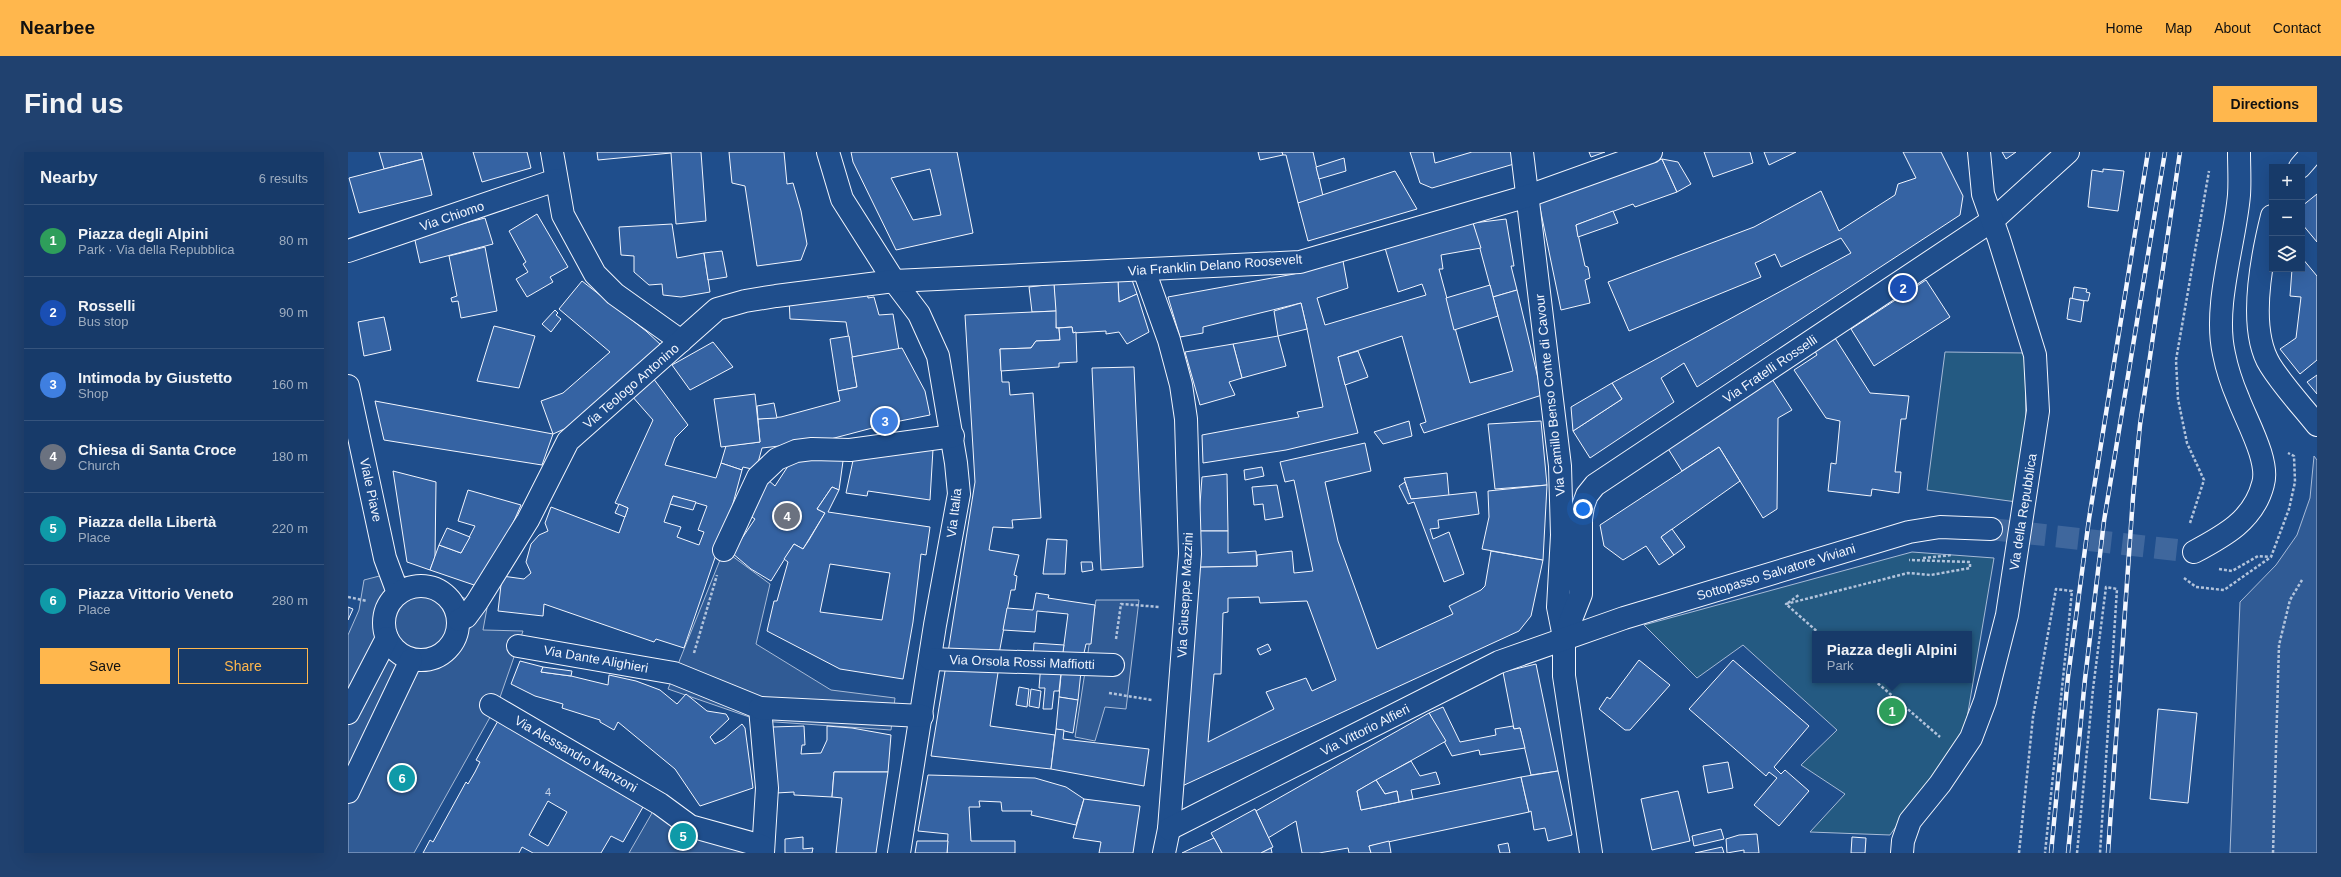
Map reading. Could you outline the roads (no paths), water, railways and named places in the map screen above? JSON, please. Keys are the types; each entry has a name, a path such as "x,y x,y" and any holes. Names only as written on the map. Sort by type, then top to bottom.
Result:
{"street":[{"path":"552,152 563,215 595,274 615,294 681,341"},
{"name":"Via Italia","path":"828,152 842,199 894,281 919,314 938,356 953,436 959,494 930,659 899,853"},
{"name":"Via Camillo Benso Conte di Cavour","path":"1522,152 1561,474 1562,571 1558,607 1564,637 1564,676 1591,853"},
{"name":"Via Franklin Delano Roosevelt","path":"894,281 1300,262 1528,196 1651,152"},
{"name":"Via della Repubblica","path":"1902,853 1903,841 1910,821 1940,784 1971,738 1985,701 2007,615 2038,411 2035,355 1993,220 1983,194 1979,152"},
{"name":"Via Fratelli Rosselli","path":"1564,637 1581,594 1581,519 1583,506 1587,495 1595,485 1993,220 2068,152"},
{"path":"2189,561 2235,528 2249,514 2264,483 2263,468 2256,440 2237,397 2224,354 2224,297 2239,194 2239,152"},
{"name":"Via Chiomo","path":"348,251 556,180"},
{"path":"2269,233 2262,273 2259,334 2269,364 2317,425"},
{"name":"Via Giuseppe Mazzini","path":"1144,270 1169,340 1181,384 1186,419 1190,554 1168,829 1164,853"},
{"name":"Via Teologo Antonino","path":"459,620 466,617 477,602 528,520 568,441 717,309 738,303 776,296 894,281"},
{"name":"Viale Piave","path":"348,386 385,558 398,593"},
{"path":"724,550 758,477 777,459 796,451 850,450 953,436"},
{"path":"1561,474 1579,482 1595,485"},
{"name":"Sottopasso Salvatore Viviani","path":"1564,637 1909,532 1940,527 1991,529"},
{"path":"420,585 432,587 442,592 451,600 459,620 456,639 444,653 434,659 411,660 401,655 392,648 386,638 384,626 385,614 390,602 398,593 408,588 420,585"},
{"name":"Via Vittorio Alfieri","path":"1168,829 1499,662 1564,637"},
{"path":"348,713 386,638"},
{"name":"Via Dante Alighieri","path":"518,646 680,675 761,714 922,716"},
{"name":"Via Orsola Rossi Maffiotti","path":"930,659 1112,665"},
{"path":"348,792 411,660"},
{"name":"Via Alessandro Manzoni","path":"491,705 660,804 690,826 763,850"},
{"path":"761,714 767,788 763,850"}],"tunnel":[{"path":"1991,529 2194,552"}],"railway":[{"path":"2051,853 2068,677 2089,519 2148,152"},
{"path":"2068,853 2085,679 2104,521 2165,152"},
{"path":"2108,853 2133,497 2140,425 2180,152"}],"place":[{"name":"Rosselli","path":"1903,288"},
{"name":"Intimoda by Giustetto","path":"885,421"},
{"name":"Chiesa di Santa Croce","path":"787,516"},
{"name":"Piazza degli Alpini","path":"1892,711"},
{"name":"Piazza Vittorio Veneto","path":"402,778"},
{"name":"Piazza della Libertà","path":"683,836"}]}
